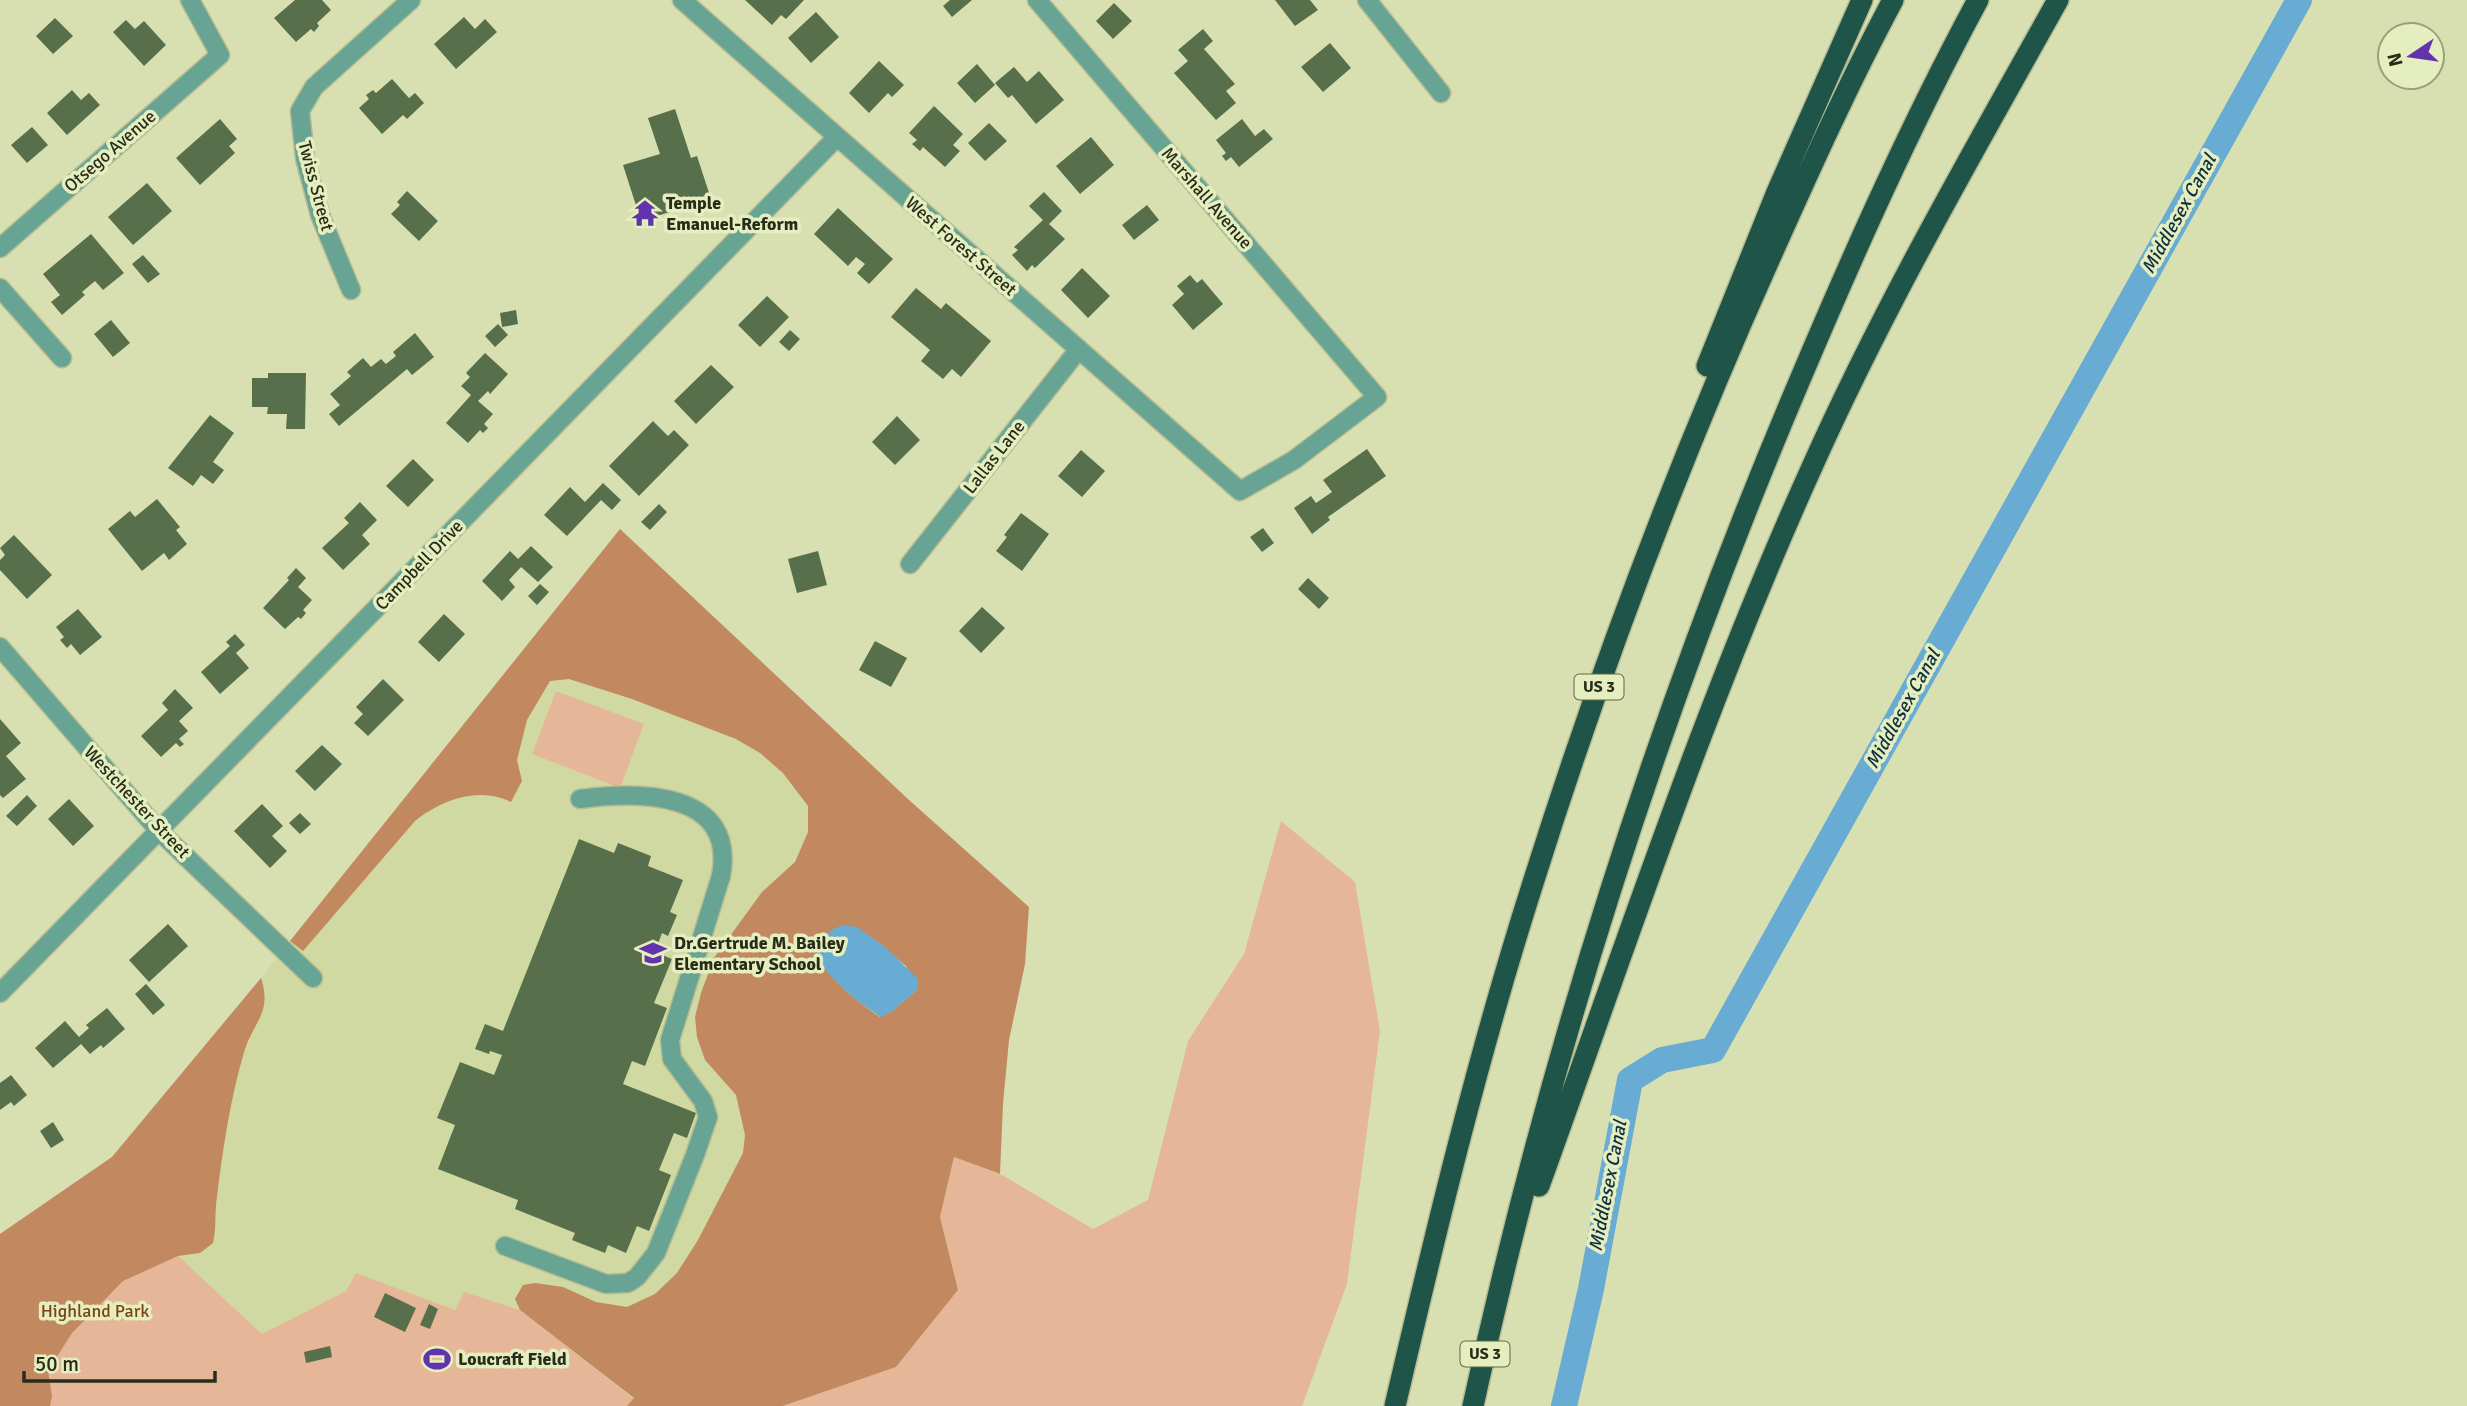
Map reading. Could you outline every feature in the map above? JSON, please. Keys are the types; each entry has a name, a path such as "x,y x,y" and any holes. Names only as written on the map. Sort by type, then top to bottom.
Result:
{"highway":[{"path":"1620,627 1676,453 1707,367 1782,181 1862,0"},
{"name":"US 3","path":"1395,1406 1452,1166 1505,975 1560,799 1620,627 1721,368 1836,114 1893,0"},
{"name":"US 3","path":"1474,1406 1496,1303 1570,1022 1683,675 1759,480 1846,273 1929,94 1978,0"},
{"path":"1496,1303 1705,723 1780,539 1812,466 1893,299 2058,0"}],"street":[{"name":"Otsego Avenue","path":"0,248 220,55 190,0"},
{"name":"Twiss Street","path":"351,290 320,215 304,158 300,111 314,87 411,0"},
{"name":"West Forest Street","path":"682,0 1240,491"},
{"name":"Marshall Avenue","path":"1037,0 1377,397 1294,460 1240,491"},
{"path":"1367,0 1441,93"},
{"name":"Campbell Drive","path":"0,993 837,137"},
{"path":"0,288 62,358"},
{"name":"Lallas Lane","path":"910,564 1079,349"},
{"name":"Westchester Street","path":"0,647 160,832 313,978"},
{"path":"505,1246 606,1284 628,1283 637,1277 656,1253 708,1117 703,1101 672,1059 670,1040 721,876 722,848 717,833 702,814 689,804 621,794 580,799"}],"shaded area":[{"name":"Dr.Gertrude M. Bailey Elementary School","path":"620,529 909,800 1029,907 634,1399 464,1292 455,1310 417,1296 346,1291 262,1334 89,1173 112,1157 261,978"},
{"path":"620,529 909,800 1029,907 1025,964 1009,1040 1000,1174 954,1157 940,1217 958,1290 896,1367 783,1406 627,1406 634,1398 520,1310 515,1299 523,1285 535,1283 563,1287 596,1302 627,1307 655,1294 677,1273 698,1240 743,1153 745,1135 736,1095 705,1060 697,1037 695,1017 714,958 762,892 795,862 808,832 808,806 783,773 760,753 736,739 632,699 569,679 550,681 527,720 517,760 522,781 511,802 499,797 473,795 426,813 415,821 303,951 290,941","holes":["857,927 906,966 918,989 892,1011 880,1017 846,991 819,958"]},
{"path":"261,978 265,999 261,1015 245,1049 235,1087 221,1166 213,1243 200,1253 178,1256 123,1281 72,1333 48,1371 52,1396 50,1406 0,1406 0,1234 112,1157"}],"green space":[{"path":"556,691 644,724 620,788 532,754"},
{"path":"1281,821 1355,882 1380,1031 1347,1284 1302,1406 783,1406 896,1367 958,1290 940,1217 954,1157 1004,1176 1093,1229 1148,1200 1188,1041 1244,954"},
{"name":"Highland Park","path":"89,1173 262,1334 346,1291 356,1273 455,1310 464,1292 520,1310 634,1399 627,1406 0,1406 0,1234"}],"water":[{"path":"841,925 857,927 885,947 918,979 918,989 881,1017 842,987 824,967 819,957 821,940"}],"building":[{"path":"295,0 322,0 331,10 317,23 319,26 314,32 311,29 296,42 274,18"},
{"path":"745,0 804,0 786,19 781,15 772,25"},
{"path":"950,0 972,0 952,17 943,6"},
{"path":"1275,0 1310,0 1318,10 1295,26"},
{"path":"1114,3 1132,21 1113,39 1096,21"},
{"path":"816,12 839,37 811,63 788,38"},
{"path":"464,17 475,29 485,19 497,32 456,69 434,44"},
{"path":"55,18 73,36 53,54 36,36"},
{"path":"126,20 135,29 144,21 166,45 144,66 113,32"},
{"path":"1203,29 1213,41 1204,49 1235,84 1226,91 1236,103 1216,120 1174,73 1188,61 1178,50"},
{"path":"1330,43 1351,68 1323,92 1301,67"},
{"path":"879,61 904,85 892,97 888,93 869,113 849,93"},
{"path":"977,64 995,85 975,103 957,83"},
{"path":"1014,67 1027,82 1039,71 1064,100 1036,124 1012,95 1008,98 995,83"},
{"path":"392,79 409,98 415,93 424,103 407,119 403,115 382,134 359,108 369,99 366,95 373,90 376,93"},
{"path":"72,90 81,100 89,93 100,105 67,135 47,113"},
{"path":"934,106 963,134 953,145 960,151 945,167 923,147 920,151 912,144 917,140 909,133"},
{"path":"675,109 691,158 697,156 711,199 641,221 623,165 660,154 648,118"},
{"path":"220,119 237,139 229,146 235,153 200,185 176,158"},
{"path":"1242,119 1255,136 1264,129 1273,139 1239,167 1231,157 1226,161 1222,156 1226,153 1216,140"},
{"path":"989,123 1007,141 985,161 968,143"},
{"path":"32,127 48,145 27,163 11,145"},
{"path":"1091,137 1114,165 1080,194 1056,166"},
{"path":"147,183 172,211 133,245 108,217"},
{"path":"407,191 438,221 419,241 391,214 400,205 397,202"},
{"path":"1044,192 1062,211 1049,224 1065,239 1035,268 1032,265 1027,271 1012,255 1018,250 1014,247 1043,220 1029,206"},
{"path":"1147,205 1159,220 1134,240 1122,225"},
{"path":"838,208 893,259 869,284 857,273 865,264 856,257 848,266 814,234"},
{"path":"91,234 124,273 103,290 95,281 82,292 85,295 62,315 51,302 60,295 43,274"},
{"path":"143,255 160,274 148,283 132,264"},
{"path":"1082,268 1110,296 1088,318 1061,290"},
{"path":"1190,275 1197,283 1202,279 1223,304 1193,330 1172,305 1184,294 1177,286"},
{"path":"916,288 941,309 946,303 991,341 961,377 952,369 943,379 921,361 930,350 891,317"},
{"path":"767,296 789,317 760,347 738,325"},
{"path":"516,310 518,324 502,327 500,313"},
{"path":"111,320 130,343 113,357 94,334"},
{"path":"498,324 508,335 495,347 485,336"},
{"path":"790,330 800,339 789,351 779,342"},
{"path":"415,333 434,357 412,375 407,369 339,426 329,414 340,405 330,394 351,376 347,372 363,358 371,367 381,359 386,364 396,356 393,352"},
{"path":"485,353 508,374 490,394 488,391 478,401 493,414 484,424 488,428 483,433 480,430 468,443 446,423 471,395 461,386 470,377 466,373"},
{"path":"711,365 734,387 696,424 674,401"},
{"path":"268,373 306,373 305,429 286,429 287,414 267,414 268,407 252,407 252,378 268,378"},
{"path":"210,415 234,433 213,462 224,470 213,484 201,475 193,486 168,468"},
{"path":"897,416 920,440 895,465 872,442"},
{"path":"653,421 668,436 674,430 689,445 639,496 609,466"},
{"path":"1367,449 1386,476 1328,517 1330,520 1312,534 1294,508 1311,496 1316,503 1332,492 1323,480"},
{"path":"1081,450 1105,471 1082,497 1058,476"},
{"path":"413,459 434,480 408,507 386,486"},
{"path":"603,483 621,500 612,510 601,500 567,536 544,515 570,487 585,502"},
{"path":"157,499 180,527 176,530 187,544 169,560 164,553 142,571 108,529 130,511 135,517"},
{"path":"360,502 377,520 362,535 370,544 343,570 322,548 349,523 344,518"},
{"path":"659,504 667,512 650,530 641,522"},
{"path":"1021,513 1049,534 1022,571 996,551 1007,537 1004,535"},
{"path":"1263,528 1274,543 1262,552 1250,537"},
{"path":"14,535 52,575 27,599 0,570 0,560 5,555 0,548"},
{"path":"531,546 553,567 538,582 521,567 509,580 515,587 502,601 482,581 510,551 518,559"},
{"path":"818,551 827,585 797,593 788,559"},
{"path":"296,568 306,578 298,587 312,600 303,610 306,613 301,619 298,617 285,629 263,608 289,580 287,578"},
{"path":"1308,578 1329,598 1319,609 1298,589"},
{"path":"540,584 549,592 537,605 528,596"},
{"path":"982,607 1005,628 981,653 959,631"},
{"path":"78,609 102,637 80,655 71,644 67,648 60,640 64,637 56,627"},
{"path":"444,614 465,634 439,662 418,642"},
{"path":"235,634 245,645 236,653 249,668 220,694 201,672 230,646 226,642"},
{"path":"875,641 907,658 891,687 859,670"},
{"path":"383,679 404,700 368,736 354,723 363,714 356,707"},
{"path":"175,689 193,708 179,721 188,731 179,739 184,744 180,747 176,743 161,757 141,736 168,710 162,703"},
{"path":"0,719 21,743 6,756 26,779 3,798 0,795"},
{"path":"322,745 342,764 315,791 295,771"},
{"path":"27,795 37,806 17,826 6,816"},
{"path":"69,799 94,826 73,846 48,819"},
{"path":"262,804 283,826 272,836 287,851 270,868 234,831"},
{"path":"300,813 311,824 300,834 289,823"},
{"path":"579,839 614,853 618,843 651,856 648,866 683,880 670,912 677,915 668,936 662,933 655,952 672,959 654,1003 667,1008 645,1066 632,1061 623,1084 696,1113 687,1138 674,1133 659,1170 671,1175 649,1231 637,1226 626,1253 608,1245 605,1253 572,1240 575,1233 515,1209 518,1200 438,1169 455,1125 437,1118 460,1062 494,1075 502,1055 475,1049 485,1024 503,1031"},
{"path":"168,924 188,946 149,982 129,960"},
{"path":"146,984 165,1005 153,1015 135,994"},
{"path":"107,1008 125,1029 103,1048 101,1045 90,1054 81,1044 53,1068 35,1048 65,1021 79,1037 89,1028 86,1025"},
{"path":"11,1075 27,1095 14,1106 11,1102 0,1110 0,1083"},
{"path":"53,1122 64,1140 51,1148 40,1131"},
{"path":"385,1293 416,1308 405,1332 374,1317"},
{"path":"429,1304 438,1309 430,1329 420,1325"},
{"path":"330,1346 332,1357 306,1363 304,1352"}],"waterway":[{"name":"Middlesex Canal","path":"1564,1406 1591,1289 1630,1080 1662,1060 1713,1050 2299,0"}],"place":[{"name":"Temple Emanuel-Reform","path":"645,213"},
{"name":"Dr.Gertrude M. Bailey Elementary School","path":"653,953"},
{"name":"Loucraft Field","path":"437,1359"}]}
